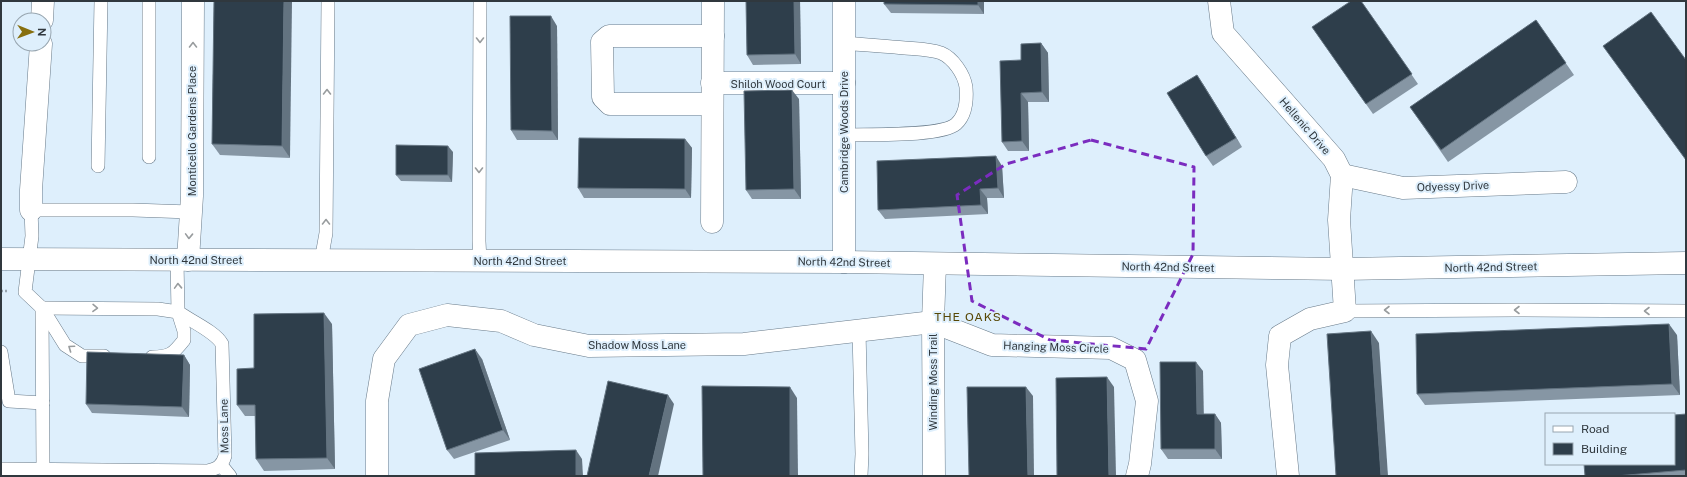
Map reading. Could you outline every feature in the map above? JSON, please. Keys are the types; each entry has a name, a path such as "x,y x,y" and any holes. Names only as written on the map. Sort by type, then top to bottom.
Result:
{"street":[{"path":"42,12 43,1"},
{"name":"Monticello Gardens Place","path":"183,260 192,196 193,1"},
{"path":"712,222 713,1"},
{"name":"Cambridge Woods Drive","path":"844,1 844,262"},
{"name":"Hellenic Drive","path":"1219,1 1224,33 1334,159 1342,175"},
{"name":"Shiloh Wood Court","path":"713,36 609,36 602,42 603,97 610,104 712,93 844,83"},
{"path":"31,200 40,52"},
{"path":"1288,476 1277,366 1280,336 1310,319 1345,311 1344,269 1340,220 1342,175"},
{"name":"Odyessy Drive","path":"1342,175 1403,188 1566,182"},
{"name":"North 42nd Street","path":"1,259 844,262 1344,269 1686,263"},
{"name":"Winding Moss Trail","path":"934,476 933,322 935,264"},
{"name":"Shadow Moss Lane","path":"377,476 377,401 384,359 409,325 447,315 501,321 534,335 589,346 744,344 933,322"},
{"name":"Hanging Moss Circle","path":"933,322 992,345 1111,348 1135,360 1147,401 1140,464 1137,476"}],"lane":[{"path":"98,166 101,1"},
{"path":"149,1 149,157"},
{"path":"321,260 326,233 328,1"},
{"path":"480,1 480,261"},
{"path":"844,43 928,50 942,54 955,65 965,82 966,94 964,114 956,124 945,129 915,132 844,135"},
{"path":"120,356 82,356 65,345 42,308 26,292 32,236 31,200 133,210 190,212"},
{"path":"143,356 166,357 175,352 184,340 184,331 178,312 183,260"},
{"path":"42,308 158,309 178,312"},
{"path":"42,308 43,470"},
{"path":"1345,311 1686,311"},
{"name":"Moss Lane","path":"1,469 207,471 215,469 221,465 225,456 222,344 214,335 178,312"},
{"path":"859,331 862,454 861,476"},
{"path":"1,352 9,401 42,403"},
{"path":"221,465 230,476"}],"highlighted area":[{"path":"1091,140 1194,167 1193,254 1146,349 1050,340 972,301 957,195 1006,164"}],"building":[{"path":"214,1 284,1 282,146 212,144"},
{"path":"746,1 794,1 795,54 747,55"},
{"path":"884,1 978,1 978,5 884,4"},
{"path":"1351,1 1361,1 1412,74 1366,104 1312,27"},
{"path":"1651,12 1686,60 1686,160 1603,46"},
{"path":"510,16 551,16 552,131 511,130"},
{"path":"1536,20 1566,63 1441,150 1410,107"},
{"path":"1041,43 1042,92 1021,93 1022,141 1002,142 1000,61 1021,60 1021,44"},
{"path":"1197,75 1236,138 1206,156 1167,93"},
{"path":"792,90 794,189 746,190 744,91"},
{"path":"579,138 685,139 685,189 578,188"},
{"path":"396,145 448,146 448,175 396,175"},
{"path":"996,156 998,188 980,189 981,205 878,210 877,161"},
{"path":"324,313 327,458 256,459 255,405 237,405 237,369 254,368 254,314"},
{"path":"1669,324 1672,384 1417,394 1416,334"},
{"path":"1371,331 1381,476 1336,476 1327,334"},
{"path":"475,349 503,430 447,450 419,369"},
{"path":"87,352 184,355 182,407 86,404"},
{"path":"1160,362 1196,362 1197,414 1215,414 1215,449 1161,449"},
{"path":"1107,377 1109,476 1057,476 1056,378"},
{"path":"608,381 668,395 649,476 587,476"},
{"path":"702,386 790,387 790,476 703,476"},
{"path":"967,387 1026,387 1028,476 969,476"},
{"path":"1686,414 1686,470 1616,476 1585,476 1584,465 1675,465 1675,415"},
{"path":"576,450 576,476 475,476 475,453"}],"district":[{"name":"THE OAKS","path":"968,317"}]}
